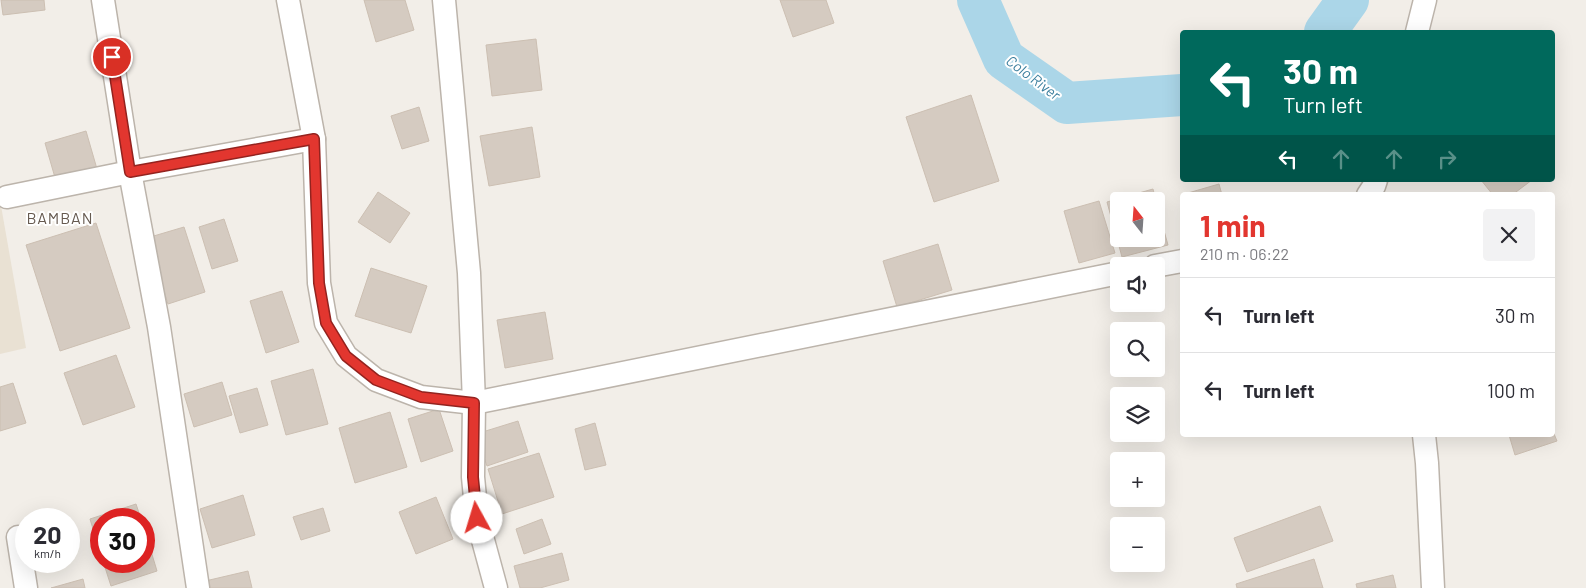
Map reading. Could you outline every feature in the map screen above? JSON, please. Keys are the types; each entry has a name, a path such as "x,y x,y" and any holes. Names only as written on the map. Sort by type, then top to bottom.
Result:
{"street":[{"path":"102,0 130,172 159,327 198,588"},
{"path":"288,0 314,139 319,283 326,323 346,356 376,380 421,397 474,403 1110,276"},
{"path":"444,0 469,272 474,403 473,477 477,518 496,588"},
{"path":"1418,30 1425,0"},
{"path":"7,197 130,172 314,139"},
{"path":"1165,264 1180,261"},
{"path":"1424,437 1433,588"},
{"path":"24,573 26,588"}],"shaded area":[{"path":"0,200 26,348 0,354"}],"building":[{"path":"1,0 44,0 45,10 3,15"},
{"path":"364,0 405,0 414,30 376,42"},
{"path":"780,0 826,0 834,23 793,37"},
{"path":"536,39 542,90 492,96 486,45"},
{"path":"971,95 999,181 934,202 906,117"},
{"path":"419,107 429,141 402,149 391,116"},
{"path":"532,127 540,177 489,186 480,136"},
{"path":"86,131 97,169 56,181 45,143"},
{"path":"1483,182 1529,182 1516,192 1491,192"},
{"path":"1219,184 1221,192 1191,192"},
{"path":"1153,189 1154,192 1142,192"},
{"path":"378,192 410,213 390,243 358,222"},
{"path":"1099,201 1110,237 1110,248 1113,248 1115,253 1079,263 1064,211"},
{"path":"1110,201 1110,213 1107,202"},
{"path":"224,219 238,261 212,269 199,227"},
{"path":"96,223 130,328 60,351 26,245"},
{"path":"184,227 205,292 168,304 147,238"},
{"path":"1165,234 1168,245 1165,246"},
{"path":"938,244 952,290 897,307 883,261"},
{"path":"1120,248 1156,248 1122,257"},
{"path":"371,268 427,286 411,333 355,316"},
{"path":"282,291 299,342 266,353 250,301"},
{"path":"545,312 553,359 505,368 497,320"},
{"path":"116,355 135,407 83,425 64,373"},
{"path":"313,369 328,424 286,435 271,381"},
{"path":"222,382 232,415 194,427 184,394"},
{"path":"13,383 26,423 0,431 0,387"},
{"path":"257,388 268,425 240,433 229,396"},
{"path":"439,409 453,451 421,462 408,419"},
{"path":"390,412 407,467 355,483 339,428"},
{"path":"518,421 528,452 487,466 476,434"},
{"path":"595,423 606,465 585,470 575,429"},
{"path":"1555,436 1557,441 1515,455 1510,437"},
{"path":"539,453 554,497 502,514 488,469"},
{"path":"243,495 255,535 212,548 200,509"},
{"path":"436,497 453,539 416,554 399,512"},
{"path":"136,504 137,508 124,508"},
{"path":"1320,506 1333,541 1247,572 1234,538"},
{"path":"323,508 330,531 301,540 293,517"},
{"path":"542,519 551,544 524,554 516,529"},
{"path":"562,553 569,580 540,588 520,588 514,566"},
{"path":"1314,559 1323,588 1237,588 1236,584"},
{"path":"248,571 252,588 202,588 201,582"},
{"path":"107,573 151,573 111,586"},
{"path":"1393,575 1396,588 1357,588 1356,584"},
{"path":"83,579 85,588 51,588"}],"waterway":[{"name":"Colo River","path":"978,0 1004,59 1067,103 1180,95"},
{"name":"Colo River","path":"1326,30 1348,0"}],"district":[{"name":"BAMBAN","path":"60,218"}],"route":[{"path":"112,57 130,172 314,139 319,283 326,323 346,356 376,380 421,397 474,403 473,477 477,518"}]}
